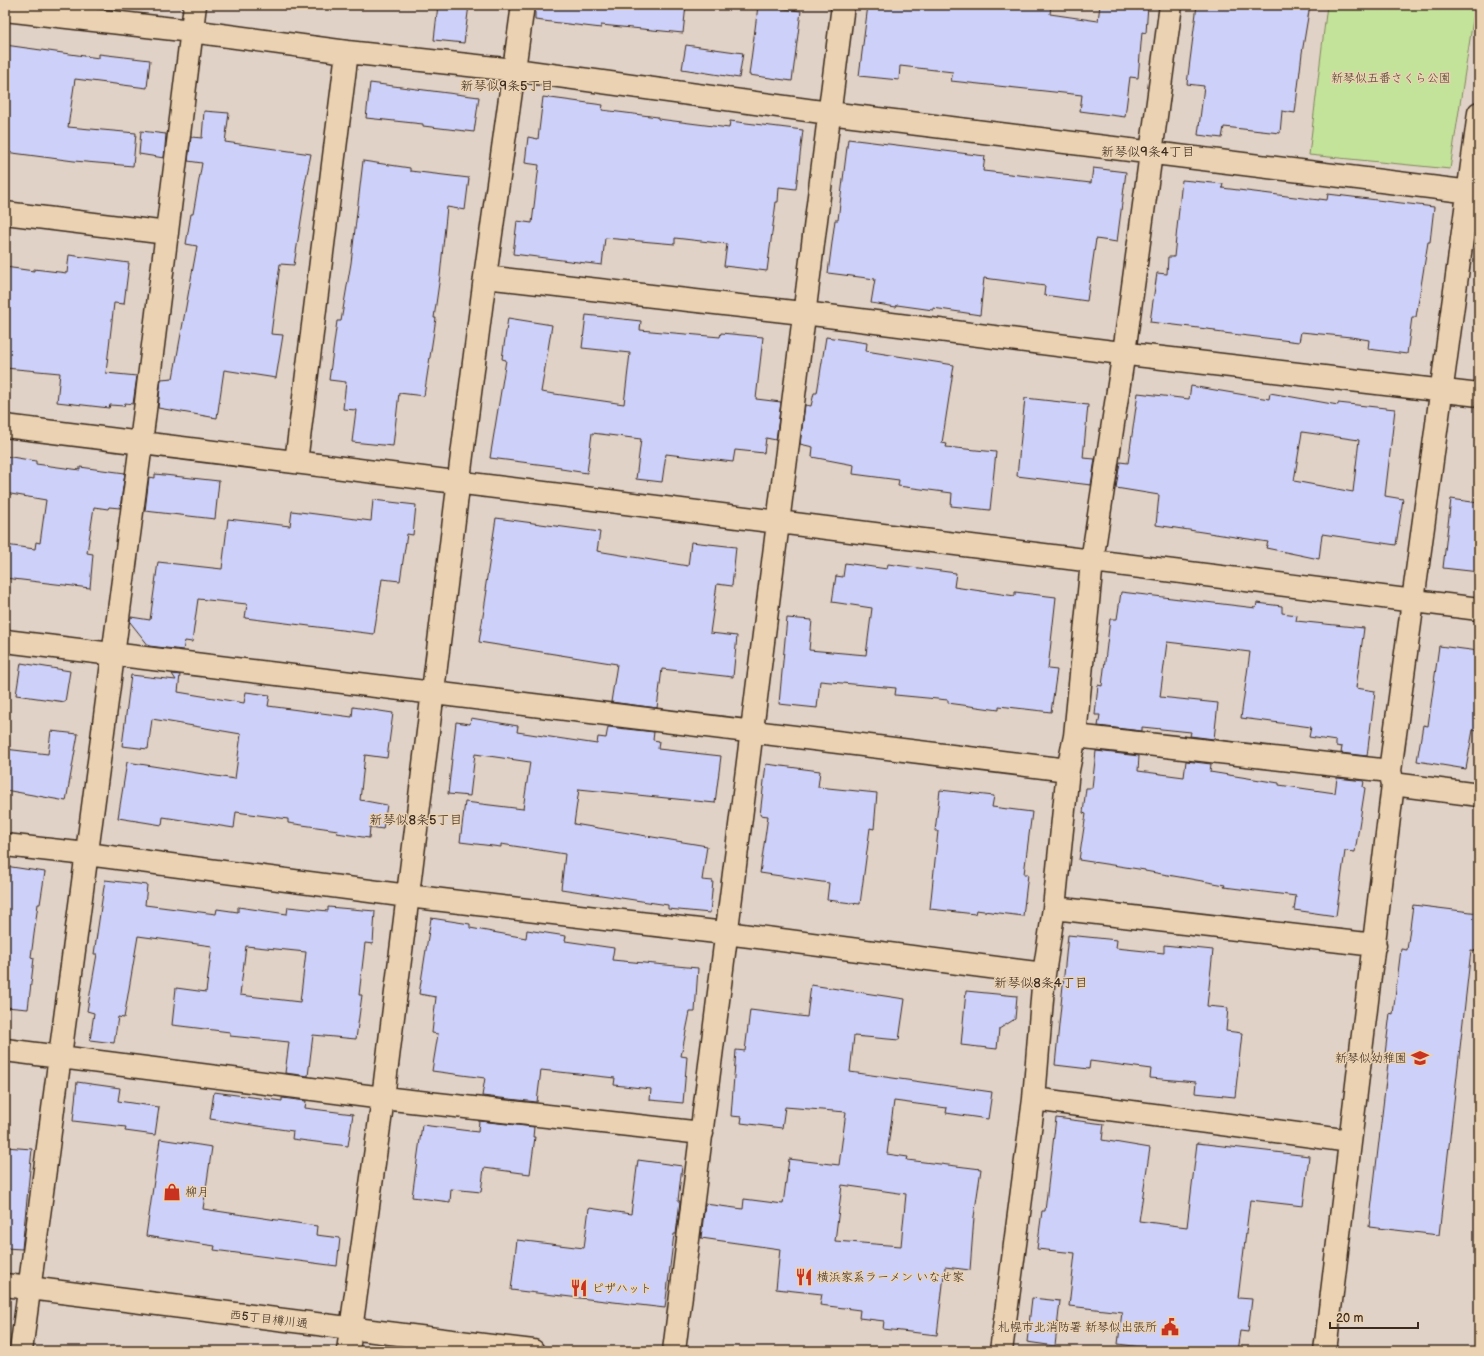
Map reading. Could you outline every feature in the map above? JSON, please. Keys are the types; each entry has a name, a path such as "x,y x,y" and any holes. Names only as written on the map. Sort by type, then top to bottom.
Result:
{"street":[{"path":"22,1351 29,1288 61,1056 141,443 195,5"},
{"path":"348,1351 384,1098 485,277 523,5"},
{"path":"674,1351 843,5"},
{"path":"1001,1351 1034,1100 1044,974 1054,908 1068,770 1075,736 1092,561 1124,354 1171,5"},
{"path":"19,10 347,52 515,70 830,113 1474,193"},
{"path":"296,462 347,52"},
{"path":"1325,1351 1375,945 1392,778 1413,601 1441,391 1474,193 1479,113"},
{"path":"5,213 167,233"},
{"path":"485,277 1479,395"},
{"path":"5,426 1479,609"},
{"path":"5,641 1068,770"},
{"path":"1075,736 1392,778 1479,795"},
{"path":"5,845 1044,974"},
{"path":"1054,908 1375,945"},
{"path":"5,1050 384,1098 702,1133"},
{"path":"1034,1100 1350,1141"},
{"name":"西5丁目樽川通","path":"5,1285 533,1351"}],"green space":[{"name":"新琴似五番さくら公園","path":"1327,5 1472,5 1474,13 1450,169 1309,155"}],"building":[{"path":"438,5 469,5 464,43 434,40"},
{"path":"535,5 686,5 683,33 601,25 601,28 535,20"},
{"path":"868,5 1051,5 1050,14 1098,21 1100,5 1148,5 1146,33 1142,32 1138,78 1130,77 1125,117 1080,111 1082,95 951,81 953,72 900,66 899,80 859,76"},
{"path":"1197,5 1310,5 1302,53 1295,113 1282,111 1280,133 1224,127 1222,138 1198,135 1204,86 1187,84"},
{"path":"758,6 801,11 792,81 749,75"},
{"path":"5,45 99,58 99,54 150,60 147,88 75,79 68,127 136,133 133,166 74,161 5,152"},
{"path":"686,45 743,53 739,78 682,69"},
{"path":"370,83 479,97 474,132 423,126 423,124 366,118"},
{"path":"543,97 603,105 602,110 658,117 658,119 729,128 730,121 803,130 796,189 779,187 767,271 724,266 727,244 675,238 675,244 605,238 602,265 513,254 517,221 532,223 539,165 525,163 528,137 538,139"},
{"path":"204,111 229,113 225,142 311,154 304,189 306,189 294,265 280,264 271,334 283,335 276,378 224,370 217,418 158,408 161,379 173,378 197,246 186,244 202,163 188,161 191,137 202,138"},
{"path":"141,131 166,134 164,158 139,154"},
{"path":"848,139 985,156 983,171 1091,183 1093,168 1126,172 1117,242 1096,239 1087,301 1044,295 1045,286 984,278 980,315 933,308 933,310 871,303 875,279 828,273 835,220 838,220"},
{"path":"363,161 410,168 410,171 469,178 465,210 447,207 434,318 436,318 424,396 399,393 393,446 352,442 356,410 343,409 346,382 329,380 337,321 341,321 351,263"},
{"path":"1182,180 1223,184 1222,188 1319,200 1327,200 1328,194 1434,207 1430,242 1428,242 1416,317 1412,317 1407,354 1368,349 1369,340 1351,337 1301,332 1299,342 1215,332 1215,330 1150,322 1157,273 1167,274 1168,257 1174,257"},
{"path":"69,255 129,263 124,304 114,303 106,373 137,376 133,404 125,403 124,406 110,405 109,408 57,402 60,373 5,368 5,267 67,273"},
{"path":"586,315 641,321 640,330 720,337 721,333 763,337 756,399 781,402 776,440 766,438 764,453 735,450 733,462 666,454 662,482 636,479 641,439 592,433 587,473 561,469 561,467 490,458 506,360 502,359 508,318 552,325 541,392 624,404 630,353 582,348"},
{"path":"826,337 867,343 866,351 954,365 942,443 947,444 946,447 996,452 990,510 951,506 952,493 898,486 899,480 853,474 854,465 812,457 813,447 800,444 805,405 811,406 814,393 817,393"},
{"path":"1191,386 1269,399 1270,393 1338,405 1338,403 1395,409 1385,496 1403,499 1396,545 1322,534 1319,559 1266,548 1268,542 1156,525 1159,495 1116,488 1120,462 1128,463 1138,393 1189,399","holes":["1302,432 1359,440 1353,492 1294,481"]},
{"path":"1025,398 1088,405 1083,458 1095,459 1091,485 1017,476"},
{"path":"5,456 36,461 36,464 80,470 80,467 125,473 120,508 109,507 108,509 94,507 87,553 93,554 90,588 5,578 5,545 35,549 36,542 40,543 46,500 5,493"},
{"path":"155,474 219,481 215,519 145,511 149,477 155,478"},
{"path":"1451,499 1479,503 1479,572 1443,568"},
{"path":"373,500 416,505 413,535 407,534 400,581 382,579 374,634 245,618 247,604 198,599 192,642 185,641 183,650 149,646 130,622 131,617 150,620 158,562 222,569 228,519 290,526 292,511 371,521"},
{"path":"496,518 600,532 597,551 688,566 691,542 736,547 732,586 717,584 710,633 737,636 733,677 662,669 657,708 611,702 617,664 479,642"},
{"path":"845,563 887,569 888,564 956,573 954,587 1015,596 1015,592 1056,597 1048,669 1057,670 1051,712 999,706 999,710 948,703 948,700 895,695 896,688 820,681 817,708 779,704 787,618 812,620 809,650 866,655 872,608 832,602 836,576 843,577"},
{"path":"1121,592 1256,608 1257,603 1282,606 1282,613 1297,615 1296,621 1364,628 1356,688 1375,691 1367,756 1341,753 1342,747 1336,746 1336,741 1309,737 1311,727 1241,718 1250,652 1167,642 1160,697 1218,703 1214,739 1190,736 1191,732 1142,727 1142,731 1098,726 1100,715 1095,715 1098,685 1102,686 1110,619 1117,619"},
{"path":"1439,646 1479,651 1479,731 1473,730 1466,769 1417,761 1423,725 1428,726"},
{"path":"21,663 70,671 65,702 16,695"},
{"path":"172,674 180,675 178,692 244,703 246,692 270,695 268,706 352,717 353,707 393,713 387,758 365,755 360,800 387,805 383,829 370,827 369,838 337,833 338,830 288,823 288,819 236,812 234,828 163,817 162,825 118,818 127,762 235,779 241,734 152,719 148,749 122,746 131,675 176,680"},
{"path":"471,718 518,726 517,732 597,744 598,737 606,738 608,727 654,732 653,740 659,741 658,749 721,756 715,803 579,789 574,824 707,846 702,880 713,881 710,913 668,909 668,905 561,889 565,854 501,844 501,847 460,842 465,802 523,809 530,762 475,754 470,796 448,794 456,722 470,724"},
{"path":"51,731 78,734 66,801 5,790 5,749 48,754"},
{"path":"1096,751 1139,756 1138,771 1184,777 1186,761 1211,764 1210,772 1279,783 1279,785 1335,793 1337,778 1364,781 1363,787 1365,788 1355,852 1345,851 1336,916 1294,910 1296,896 1224,887 1225,885 1145,870 1079,860 1086,814 1083,813 1086,788 1092,788"},
{"path":"766,764 820,771 818,787 877,793 874,829 870,828 860,904 827,900 829,883 760,873 768,816 760,815"},
{"path":"940,790 994,796 992,807 1032,812 1024,874 1028,874 1023,916 976,910 975,914 930,909 938,831 935,831"},
{"path":"5,866 45,872 40,904 38,904 31,957 34,958 28,1009 5,1007"},
{"path":"105,880 147,885 145,905 216,914 217,909 238,912 238,907 287,914 288,907 328,911 328,907 375,911 373,944 365,943 359,995 362,995 356,1039 313,1035 308,1076 285,1073 289,1042 230,1036 230,1032 172,1025 176,988 206,992 212,946 138,936 124,1018 118,1017 114,1043 90,1040 94,1013 87,1011 97,954 94,954","holes":["246,946 306,952 300,1002 240,995"]},
{"path":"1413,905 1479,913 1477,951 1471,950 1439,1235 1369,1227 1388,1063 1384,1062 1390,1013 1393,1014 1401,949 1407,950"},
{"path":"431,918 470,924 470,928 526,938 527,930 566,936 565,941 614,948 612,960 698,968 695,1012 690,1012 681,1056 687,1057 683,1103 650,1100 651,1089 614,1085 615,1078 541,1070 537,1102 482,1096 485,1078 432,1071 438,1034 432,1033 436,997 419,994"},
{"path":"1068,935 1117,940 1116,948 1164,953 1164,945 1213,950 1207,1006 1228,1008 1226,1031 1242,1033 1235,1097 1195,1093 1196,1082 1150,1078 1151,1069 1090,1061 1089,1069 1055,1065"},
{"path":"811,985 905,999 899,1040 854,1036 850,1072 992,1092 988,1119 946,1113 947,1108 894,1101 887,1154 908,1157 907,1160 981,1169 974,1217 970,1270 945,1267 937,1335 883,1329 884,1321 859,1318 860,1310 820,1305 822,1294 776,1289 780,1249 701,1238 705,1204 743,1209 744,1199 783,1204 789,1159 839,1165 846,1112 785,1107 782,1128 741,1123 742,1117 731,1116 736,1050 745,1051 750,1010 807,1017","holes":["842,1185 906,1194 901,1246 835,1241"]},
{"path":"966,991 1017,996 1015,1019 999,1029 997,1049 961,1045"},
{"path":"77,1082 120,1088 118,1101 159,1107 155,1135 125,1131 126,1127 73,1121"},
{"path":"214,1092 282,1101 282,1098 306,1101 305,1108 353,1114 348,1146 292,1139 293,1131 210,1119"},
{"path":"1056,1118 1104,1124 1102,1140 1150,1148 1139,1221 1187,1227 1197,1143 1309,1156 1303,1206 1250,1200 1238,1298 1252,1299 1248,1332 1240,1331 1237,1351 1172,1351 1118,1344 1122,1312 1069,1306 1075,1253 1037,1249 1042,1211 1045,1211"},
{"path":"479,1121 534,1127 533,1137 535,1137 530,1174 484,1168 481,1192 451,1189 450,1202 412,1197 422,1125 478,1132"},
{"path":"160,1139 212,1147 203,1209 317,1226 316,1235 340,1238 337,1266 214,1250 215,1246 146,1236"},
{"path":"5,1147 32,1149 22,1249 5,1248"},
{"path":"638,1160 682,1166 678,1201 680,1201 676,1234 674,1234 665,1308 511,1290 517,1240 584,1248 589,1208 631,1214"},
{"path":"1032,1298 1060,1301 1055,1346 1027,1342"}],"place":[{"name":"新琴似幼稚園","path":"1420,1058"},
{"name":"柳月","path":"172,1192"},
{"name":"横浜家系ラーメン いなせ家","path":"804,1277"},
{"name":"ピザハット","path":"579,1288"},
{"name":"札幌市北消防署 新琴似出張所","path":"1170,1327"}],"district":[{"name":"新琴似9条5丁目","path":"507,85"},
{"name":"新琴似9条4丁目","path":"1148,151"},
{"name":"新琴似8条5丁目","path":"416,819"},
{"name":"新琴似8条4丁目","path":"1041,982"}]}
